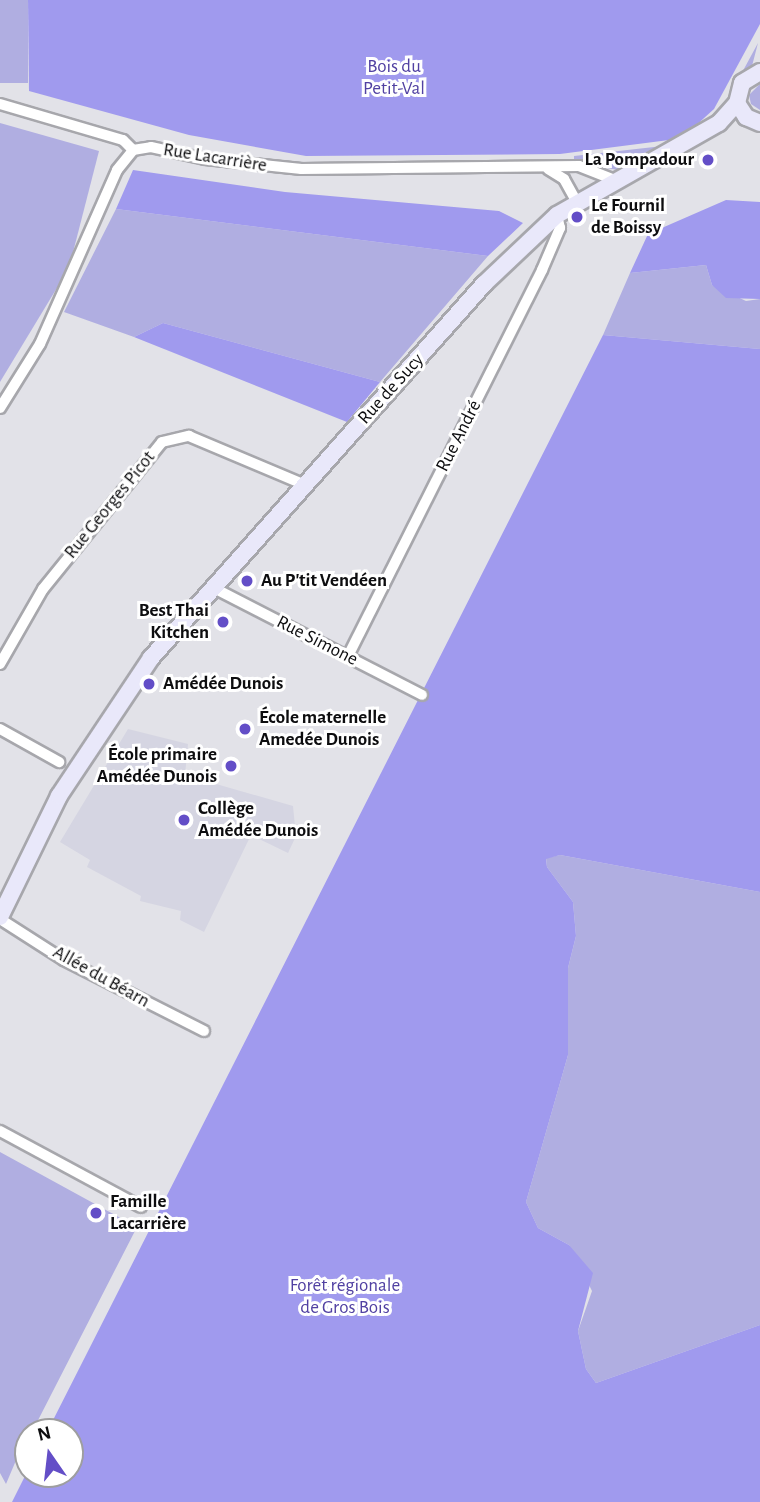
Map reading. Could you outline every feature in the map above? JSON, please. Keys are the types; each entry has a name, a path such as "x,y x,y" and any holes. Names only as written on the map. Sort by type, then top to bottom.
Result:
{"main road":[{"path":"748,114 742,83 760,72"},
{"name":"Rue de Sucy","path":"0,918 50,816 80,777 113,716 151,658 484,284 557,215 577,202 721,122 748,114"}],"street":[{"path":"0,104 124,140 133,150 117,170 40,344 0,408"},
{"name":"Rue Lacarrière","path":"133,150 151,147 256,166 301,169 548,169 579,166 617,181"},
{"path":"548,169 564,179 577,202"},
{"name":"Rue André","path":"348,656 542,270 561,228 557,215"},
{"name":"Rue Georges Picot","path":"0,664 43,589 162,442 189,436 305,485"},
{"name":"Rue Simone","path":"212,587 422,695"},
{"path":"0,729 60,762"},
{"name":"Allée du Béarn","path":"0,918 64,960 204,1031"},
{"path":"0,1131 141,1207"}],"shaded area":[{"path":"0,0 28,0 28,83 0,83"},
{"path":"758,43 752,66 741,75 719,115"},
{"path":"760,84 760,110 751,104 749,95"},
{"path":"0,123 99,151 69,268 0,382"},
{"path":"663,146 618,170 574,162 574,156"},
{"path":"116,209 488,256 380,382 163,323 134,337 64,312"},
{"path":"706,265 712,285 746,301 760,299 760,349 603,335 630,273"},
{"name":"Collège Amédée Dunois","path":"128,729 188,744 185,775 293,806 296,836 288,853 251,835 204,932 180,920 181,911 140,901 141,896 87,867 90,860 60,842"},
{"path":"560,855 760,892 760,1325 596,1383 586,1369 578,1331 592,1291 569,1245 538,1228 526,1202 568,1055 568,968 576,936 573,902 547,867 546,858"},
{"path":"0,1152 137,1227 39,1418 14,1418 14,1465 6,1484 0,1473"}],"green space":[{"name":"Bois du Petit-Val","path":"28,0 760,0 760,24 714,109 692,129 669,140 560,154 306,156 189,135 29,91"},
{"path":"133,170 285,192 499,211 523,223 488,256 116,209"},
{"path":"726,200 760,202 760,299 726,298 712,285 706,265 630,273 648,234"},
{"path":"163,323 380,382 347,422 134,337"},
{"name":"Forêt régionale de Gros Bois","path":"603,335 760,349 760,892 560,855 546,859 547,867 573,902 576,936 568,968 568,1055 526,1202 538,1228 569,1245 593,1273 578,1331 586,1369 596,1383 760,1325 760,1502 12,1502 19,1488 84,1488 84,1418 54,1418"}],"place":[{"name":"La Pompadour","path":"708,160"},
{"name":"Le Fournil de Boissy","path":"577,217"},
{"name":"Au P'tit Vendéen","path":"247,581"},
{"name":"Best Thai Kitchen","path":"223,622"},
{"name":"Amédée Dunois","path":"149,684"},
{"name":"École maternelle Amedée Dunois","path":"245,729"},
{"name":"École primaire Amédée Dunois","path":"231,766"},
{"name":"Collège Amédée Dunois","path":"184,820"},
{"name":"Famille Lacarrière","path":"96,1213"}]}
